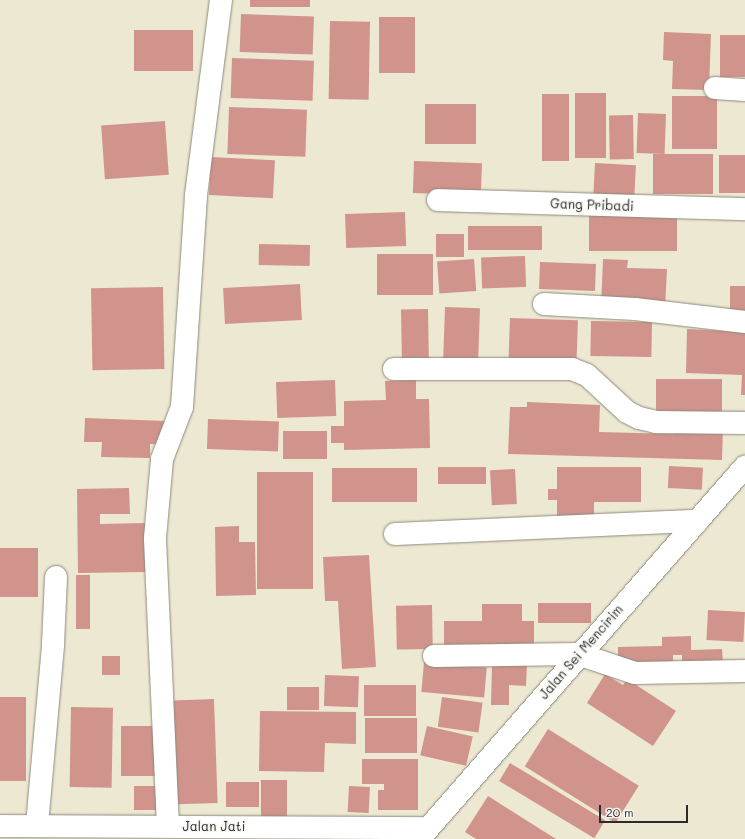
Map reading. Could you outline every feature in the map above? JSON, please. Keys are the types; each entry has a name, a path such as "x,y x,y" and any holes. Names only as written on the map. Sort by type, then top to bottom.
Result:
{"street":[{"path":"168,826 155,538 162,459 182,407 196,195 221,0"},
{"path":"715,88 745,90"},
{"name":"Gang Pribadi","path":"438,200 745,209"},
{"path":"544,304 635,309 745,322"},
{"path":"394,369 572,369 587,375 627,412 639,418 656,422 745,423"},
{"name":"Jalan Sei Mencirim","path":"424,833 578,654 698,521 745,466"},
{"path":"395,534 698,521"},
{"path":"37,825 54,644 56,577"},
{"path":"434,656 578,654 635,673 745,671"},
{"name":"Jalan Jati","path":"0,826 168,826 424,833"}],"building":[{"path":"250,0 310,0 310,7 250,7"},
{"path":"241,14 314,17 313,55 240,52"},
{"path":"379,17 415,17 415,73 379,73"},
{"path":"330,21 370,22 369,100 329,99"},
{"path":"134,30 193,30 193,71 134,71"},
{"path":"664,32 711,34 709,90 672,89 673,61 663,60"},
{"path":"720,35 745,35 745,77 720,77"},
{"path":"232,58 314,61 313,101 231,98"},
{"path":"575,93 606,93 606,158 575,158"},
{"path":"542,94 569,94 569,161 542,161"},
{"path":"672,96 717,96 717,149 672,149"},
{"path":"425,104 476,104 476,144 425,144"},
{"path":"229,107 307,110 305,157 227,154"},
{"path":"638,113 666,114 665,154 637,153"},
{"path":"609,115 633,115 634,159 610,159"},
{"path":"165,121 169,175 105,179 101,125"},
{"path":"653,154 713,154 713,194 653,194"},
{"path":"719,155 745,155 745,193 719,193"},
{"path":"211,157 275,160 273,198 209,195"},
{"path":"414,161 482,163 481,195 413,193"},
{"path":"595,163 636,165 634,198 593,196"},
{"path":"405,212 406,246 346,248 345,214"},
{"path":"589,216 677,216 677,251 589,251"},
{"path":"468,226 542,226 542,250 468,250"},
{"path":"436,234 464,234 464,257 436,257"},
{"path":"259,244 310,245 310,266 259,265"},
{"path":"377,254 433,254 433,295 377,295"},
{"path":"525,256 526,287 482,289 481,258"},
{"path":"474,259 476,291 439,294 437,262"},
{"path":"603,259 628,260 627,268 667,269 665,309 601,306"},
{"path":"540,262 596,264 595,291 539,289"},
{"path":"300,284 302,320 225,324 223,288"},
{"path":"730,286 745,286 745,314 730,314"},
{"path":"163,287 164,369 92,370 91,288"},
{"path":"445,307 480,308 478,365 443,364"},
{"path":"401,309 428,309 429,358 402,358"},
{"path":"510,318 578,320 576,364 508,362"},
{"path":"591,321 652,322 651,357 590,356"},
{"path":"687,329 745,332 745,395 741,395 742,375 686,373"},
{"path":"656,379 722,379 722,419 656,419"},
{"path":"335,380 336,416 277,418 276,382"},
{"path":"416,380 416,399 429,399 430,448 344,450 344,443 331,443 331,426 344,426 344,401 386,400 385,381"},
{"path":"527,402 600,405 599,432 675,434 675,426 723,428 722,460 508,454 510,407 527,407"},
{"path":"85,418 166,421 165,444 150,444 150,458 101,457 102,442 84,442"},
{"path":"208,419 279,421 278,451 207,449"},
{"path":"283,431 327,431 327,459 283,459"},
{"path":"669,466 703,468 702,490 668,488"},
{"path":"438,467 486,467 486,484 438,484"},
{"path":"557,467 641,467 641,502 594,502 594,516 557,516 557,500 548,500 548,489 557,489"},
{"path":"332,468 417,468 417,502 332,502"},
{"path":"515,469 517,504 492,505 490,470"},
{"path":"257,472 313,472 313,589 257,589"},
{"path":"129,488 130,514 100,514 100,524 146,523 146,572 78,573 77,489"},
{"path":"239,526 239,542 255,542 256,595 216,596 215,527"},
{"path":"0,548 38,548 38,597 0,597"},
{"path":"369,555 376,667 342,669 338,601 325,601 323,557"},
{"path":"76,575 90,575 90,629 76,629"},
{"path":"538,603 591,603 591,623 538,623"},
{"path":"482,604 522,604 522,621 534,621 534,652 444,652 444,621 482,621"},
{"path":"432,605 433,649 397,650 396,606"},
{"path":"708,610 745,612 743,642 706,640"},
{"path":"691,636 691,650 722,649 723,664 682,665 682,655 673,655 673,665 618,666 618,647 662,646 662,637"},
{"path":"102,656 120,656 120,675 102,675"},
{"path":"424,662 487,667 484,697 421,692"},
{"path":"492,664 527,664 526,686 509,685 509,705 491,705"},
{"path":"605,674 623,685 627,679 676,711 653,746 587,703"},
{"path":"325,675 359,676 358,707 324,706"},
{"path":"364,685 416,685 416,716 364,716"},
{"path":"287,687 319,687 319,710 287,710"},
{"path":"0,697 26,697 26,781 0,781"},
{"path":"442,697 483,703 478,732 438,727"},
{"path":"214,699 218,803 177,804 173,700"},
{"path":"71,707 113,708 112,788 70,787"},
{"path":"260,711 356,712 356,744 325,743 324,772 259,771"},
{"path":"365,718 417,718 417,753 365,753"},
{"path":"121,726 157,726 157,776 121,776"},
{"path":"427,726 473,737 466,766 420,755"},
{"path":"548,729 639,786 615,823 525,766"},
{"path":"362,759 418,759 418,810 378,810 378,790 384,790 384,784 362,784"},
{"path":"510,763 605,820 594,838 499,781"},
{"path":"261,780 287,780 287,818 261,818"},
{"path":"226,782 259,782 259,807 226,807"},
{"path":"134,786 160,786 160,810 134,810"},
{"path":"349,786 370,787 369,813 348,812"},
{"path":"488,796 556,839 476,839 465,832"}]}
